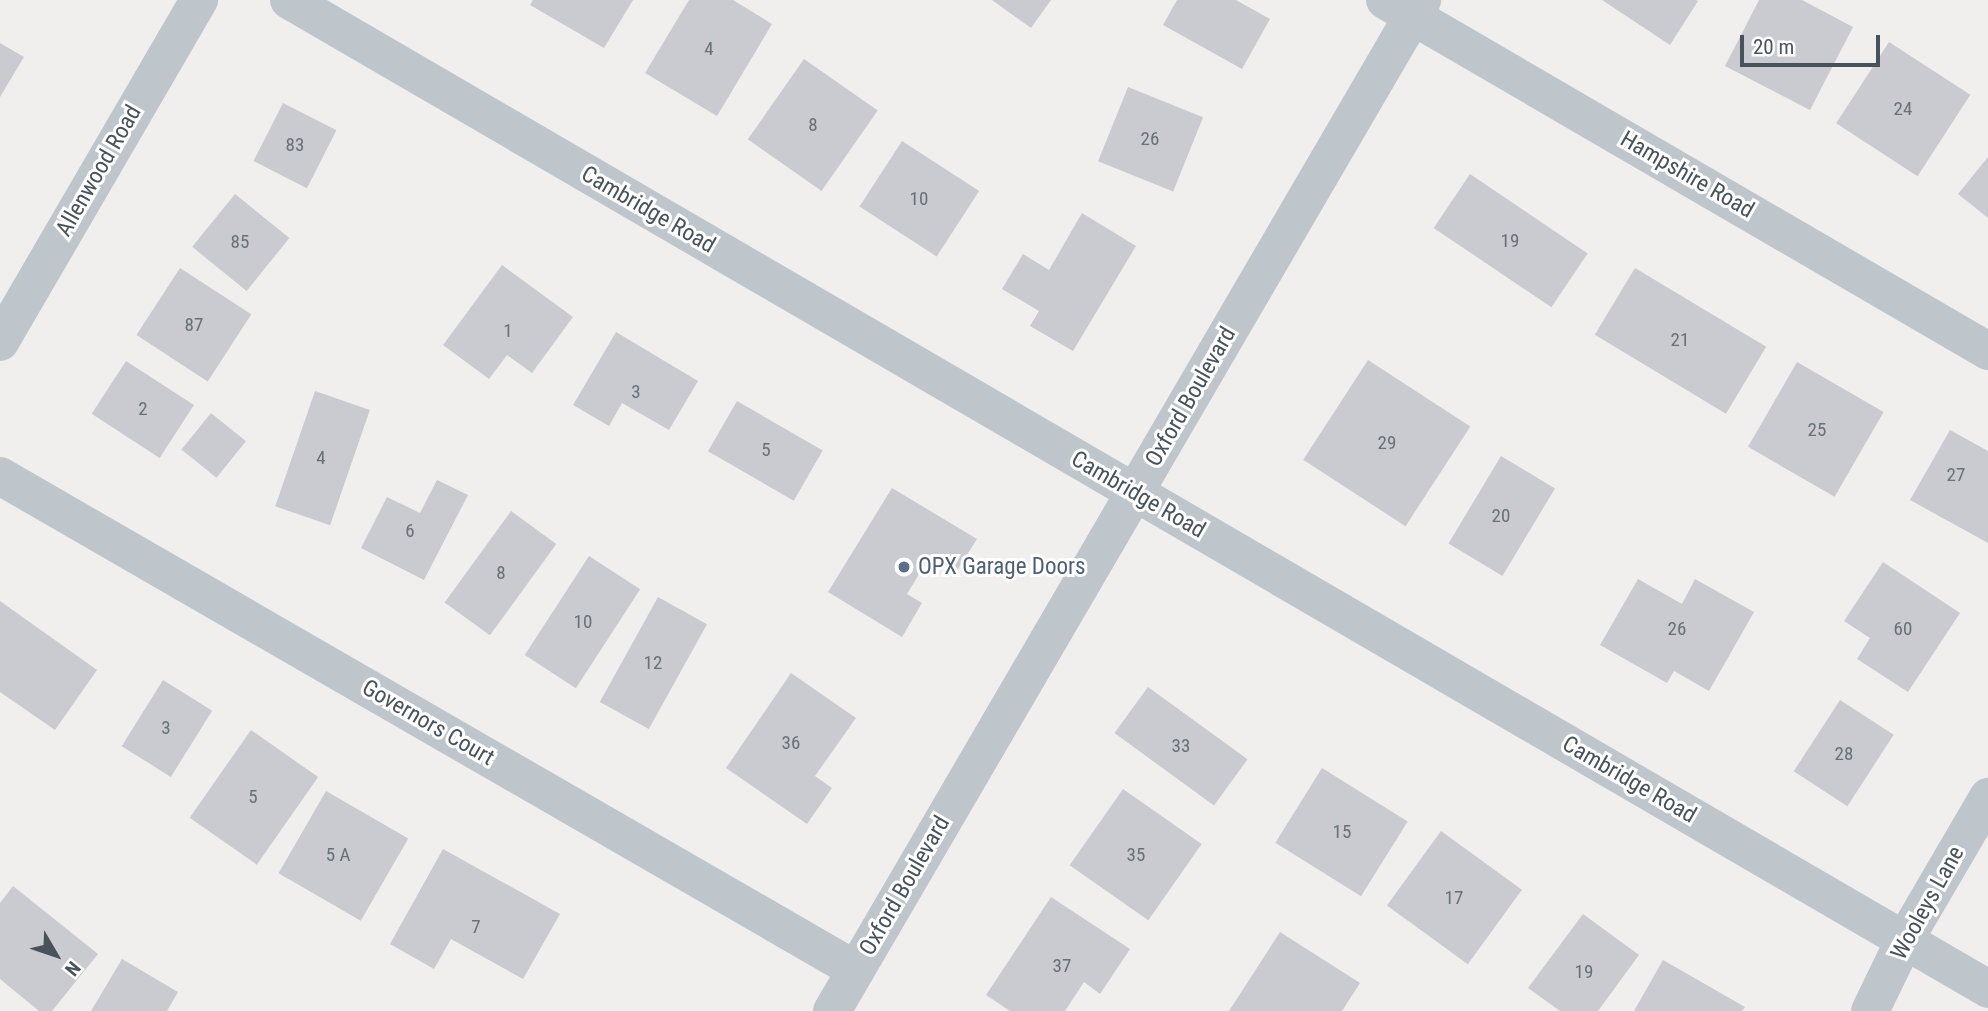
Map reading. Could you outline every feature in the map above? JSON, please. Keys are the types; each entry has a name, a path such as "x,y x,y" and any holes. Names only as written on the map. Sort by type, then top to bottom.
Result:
{"street":[{"name":"Allenwood Road","path":"0,342 199,0"},
{"name":"Cambridge Road","path":"289,0 1988,989"},
{"name":"Oxford Boulevard","path":"832,1011 1135,493 1407,5"},
{"name":"Hampshire Road","path":"1407,5 1988,351"},
{"name":"Governors Court","path":"0,476 856,970"},
{"name":"Wooleys Lane","path":"1870,1011 1904,941 1988,797"}],"building":[{"path":"533,0 633,0 604,48 530,5"},
{"path":"689,0 733,0 772,24 717,116 645,73"},
{"path":"992,0 1051,0 1031,28"},
{"path":"1177,0 1236,0 1270,19 1242,69 1163,25"},
{"path":"1602,0 1696,0 1698,1 1670,45"},
{"path":"1759,0 1802,0 1853,27 1810,110 1725,66"},
{"path":"1889,42 1970,95 1918,176 1836,123"},
{"path":"0,43 24,57 0,97"},
{"path":"804,59 878,111 822,191 748,139"},
{"path":"1128,87 1203,117 1173,192 1098,161"},
{"path":"283,103 336,130 307,188 253,161"},
{"path":"902,141 979,191 937,257 860,206"},
{"path":"1988,157 1988,218 1958,194"},
{"path":"1470,174 1588,253 1551,307 1434,228"},
{"path":"235,194 289,238 247,291 192,247"},
{"path":"1082,213 1136,246 1073,351 1030,326 1039,311 1002,289 1023,254 1049,270"},
{"path":"502,265 573,317 532,373 507,355 489,379 443,345"},
{"path":"180,268 251,314 208,381 136,335"},
{"path":"1635,268 1766,347 1726,414 1595,335"},
{"path":"616,332 698,381 669,430 622,403 609,426 573,405"},
{"path":"1368,360 1470,426 1406,526 1303,460"},
{"path":"126,361 194,405 160,458 92,414"},
{"path":"1797,362 1884,412 1835,497 1748,447"},
{"path":"315,391 370,410 330,525 275,506"},
{"path":"737,401 823,451 794,501 708,451"},
{"path":"211,413 246,441 216,478 181,450"},
{"path":"1950,430 1988,451 1988,543 1910,500"},
{"path":"1501,456 1555,488 1502,576 1448,543"},
{"path":"437,480 468,495 424,580 361,548 387,497 420,513"},
{"path":"892,488 977,539 956,572 930,556 907,594 922,603 902,637 828,592"},
{"path":"511,511 556,544 490,635 445,602"},
{"path":"589,556 640,589 576,688 525,655"},
{"path":"1883,562 1960,613 1908,692 1857,659 1870,638 1844,621"},
{"path":"1638,579 1682,604 1695,579 1754,612 1709,691 1674,671 1667,683 1600,645"},
{"path":"658,597 707,624 649,729 600,702"},
{"path":"0,601 97,670 55,730 0,692"},
{"path":"791,673 856,718 815,776 832,788 807,824 726,768"},
{"path":"163,680 212,711 171,777 122,746"},
{"path":"1148,687 1248,759 1214,805 1114,733"},
{"path":"1840,700 1894,735 1847,806 1794,771"},
{"path":"251,730 318,777 257,865 190,818"},
{"path":"1322,768 1408,822 1361,896 1275,843"},
{"path":"1123,789 1202,844 1148,920 1070,865"},
{"path":"326,791 408,838 361,921 278,873"},
{"path":"1441,831 1522,890 1468,964 1387,905"},
{"path":"443,849 560,914 523,979 451,939 434,969 390,944"},
{"path":"13,886 98,954 52,1011 39,1011 0,979 0,903"},
{"path":"1051,897 1130,949 1100,994 1084,982 1065,1011 1010,1011 986,995"},
{"path":"1583,914 1639,955 1598,1011 1560,1011 1528,988"},
{"path":"1280,932 1360,983 1342,1011 1229,1011"},
{"path":"122,959 178,992 167,1011 91,1011"},
{"path":"1663,960 1745,1007 1742,1011 1634,1011"}],"place":[{"name":"OPX Garage Doors","path":"904,567"}]}
